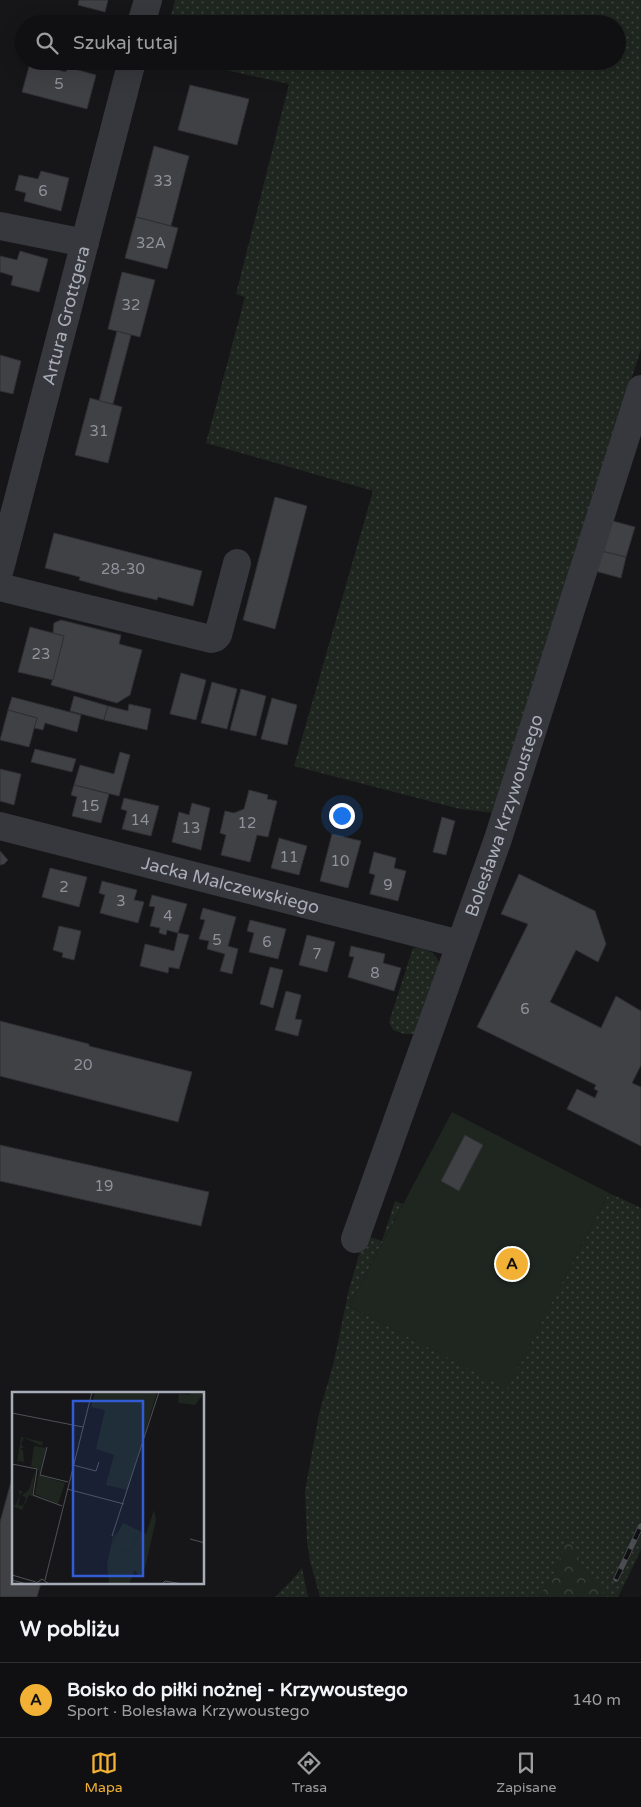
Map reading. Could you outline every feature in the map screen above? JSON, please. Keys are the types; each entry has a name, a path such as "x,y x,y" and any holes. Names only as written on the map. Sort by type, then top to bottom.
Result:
{"street":[{"path":"144,15 148,0"},
{"name":"Artura Grottgera","path":"0,569 130,70"},
{"path":"0,226 85,243"},
{"name":"Bolesława Krzywoustego","path":"355,1239 498,839 641,388"},
{"path":"0,587 211,639 215,638 218,634 237,563"},
{"name":"Jacka Malczewskiego","path":"0,826 460,944"}],"green space":[{"path":"175,0 641,0 641,349 599,479 593,491 593,499 496,813 460,809 294,766 373,491 206,443 245,297 236,294 289,84 226,70 626,70 626,15 171,15"},
{"path":"413,948 427,950 434,954 440,967 416,1034 404,1034 393,1030 389,1022"},
{"path":"452,1112 609,1193 507,1389 349,1306"},
{"path":"609,1193 641,1208 641,1550 618,1597 603,1597 603,1592 586,1573 567,1538 556,1570 539,1597 320,1597 310,1561 307,1541 305,1491 319,1414 334,1361 349,1289 365,1235 382,1241 395,1201 403,1204 349,1306 507,1388"},
{"path":"567,1537 586,1573 603,1592 603,1597 539,1597 556,1570"},
{"path":"302,1568 308,1597 275,1597 291,1581"}],"building":[{"path":"79,0 108,0 105,12 78,5"},
{"path":"28,70 58,70 66,72 66,70 78,70 96,75 87,109 22,92"},
{"path":"190,85 249,99 237,145 178,130"},
{"path":"154,146 189,156 171,226 136,217"},
{"path":"41,171 69,178 61,211 24,201 26,193 15,190 19,175 38,179"},
{"path":"136,217 178,228 167,269 125,258"},
{"path":"20,251 48,259 39,292 11,285 13,276 0,272 0,256 17,260"},
{"path":"122,272 155,280 140,337 108,329"},
{"path":"117,331 131,335 113,404 99,401"},
{"path":"0,355 21,361 13,394 0,391"},
{"path":"90,398 122,407 108,463 75,455"},
{"path":"275,497 307,506 275,629 243,620"},
{"path":"609,520 635,527 626,557 601,551"},
{"path":"54,533 202,571 193,606 158,597 157,600 119,591 79,580 80,577 45,568"},
{"path":"601,551 626,557 621,578 595,571"},
{"path":"61,620 121,635 119,644 142,650 130,695 117,703 51,685 64,636 53,633 54,623"},
{"path":"30,627 64,636 53,680 18,672"},
{"path":"181,673 206,680 196,720 170,714"},
{"path":"212,682 237,689 227,729 201,723"},
{"path":"241,689 266,696 256,736 230,730"},
{"path":"74,696 108,706 104,720 70,711"},
{"path":"12,697 81,715 77,732 45,723 43,730 34,728 37,718 8,710"},
{"path":"272,698 297,705 287,745 261,739"},
{"path":"129,704 151,709 147,730 104,720 108,706 128,711"},
{"path":"8,710 37,718 29,747 0,740"},
{"path":"35,749 76,759 72,772 31,762"},
{"path":"120,752 130,755 119,796 74,785 80,765 114,774"},
{"path":"0,769 21,774 14,805 0,801"},
{"path":"74,785 109,794 101,823 72,816 77,797 71,795"},
{"path":"249,790 268,795 267,799 277,801 268,837 257,835 250,862 221,855 226,835 220,833 225,811 234,813 244,809"},
{"path":"124,798 159,806 151,836 122,829 127,811 121,809"},
{"path":"192,803 210,808 201,850 172,842 179,812 189,815"},
{"path":"442,817 455,821 446,855 433,852"},
{"path":"332,834 361,841 348,888 320,881"},
{"path":"279,838 307,846 299,875 271,868"},
{"path":"0,851 8,860 0,865"},
{"path":"374,852 396,858 394,868 406,871 398,901 370,894 375,875 369,873"},
{"path":"50,868 87,877 79,907 42,897"},
{"path":"519,874 595,911 606,944 598,962 576,950 550,1002 601,1028 616,996 641,1011 641,1065 632,1083 641,1087 641,1146 567,1109 577,1089 595,1098 598,1091 594,1089 596,1085 477,1027 528,924 501,914"},
{"path":"102,881 137,890 134,900 144,902 138,923 100,913 105,895 99,893"},
{"path":"152,895 187,904 178,933 167,930 166,935 159,933 160,928 150,926 155,907 149,906"},
{"path":"203,908 236,917 228,946 238,949 232,974 220,971 225,954 207,949 209,941 199,939 205,920 200,919"},
{"path":"250,920 286,929 278,959 249,952 254,933 247,931"},
{"path":"59,926 81,931 74,960 62,957 63,953 53,950"},
{"path":"178,933 189,935 179,969 169,967 168,973 140,966 145,944 174,951"},
{"path":"307,935 335,942 327,972 299,965"},
{"path":"351,946 385,954 383,963 401,968 394,991 348,977 354,957 349,956"},
{"path":"270,967 283,970 273,1008 260,1004"},
{"path":"286,991 301,995 295,1019 302,1020 298,1036 275,1030"},
{"path":"0,1021 192,1072 178,1122 0,1076"},
{"path":"465,1135 483,1145 459,1191 441,1181"},
{"path":"0,1145 209,1192 201,1226 0,1181"},
{"path":"12,1478 12,1584 41,1584 37,1597 0,1597 0,1522"}],"railway":[{"path":"616,1579 641,1526"}],"place":[{"name":"Boisko do piłki nożnej - Krzywoustego","path":"512,1264"}]}
